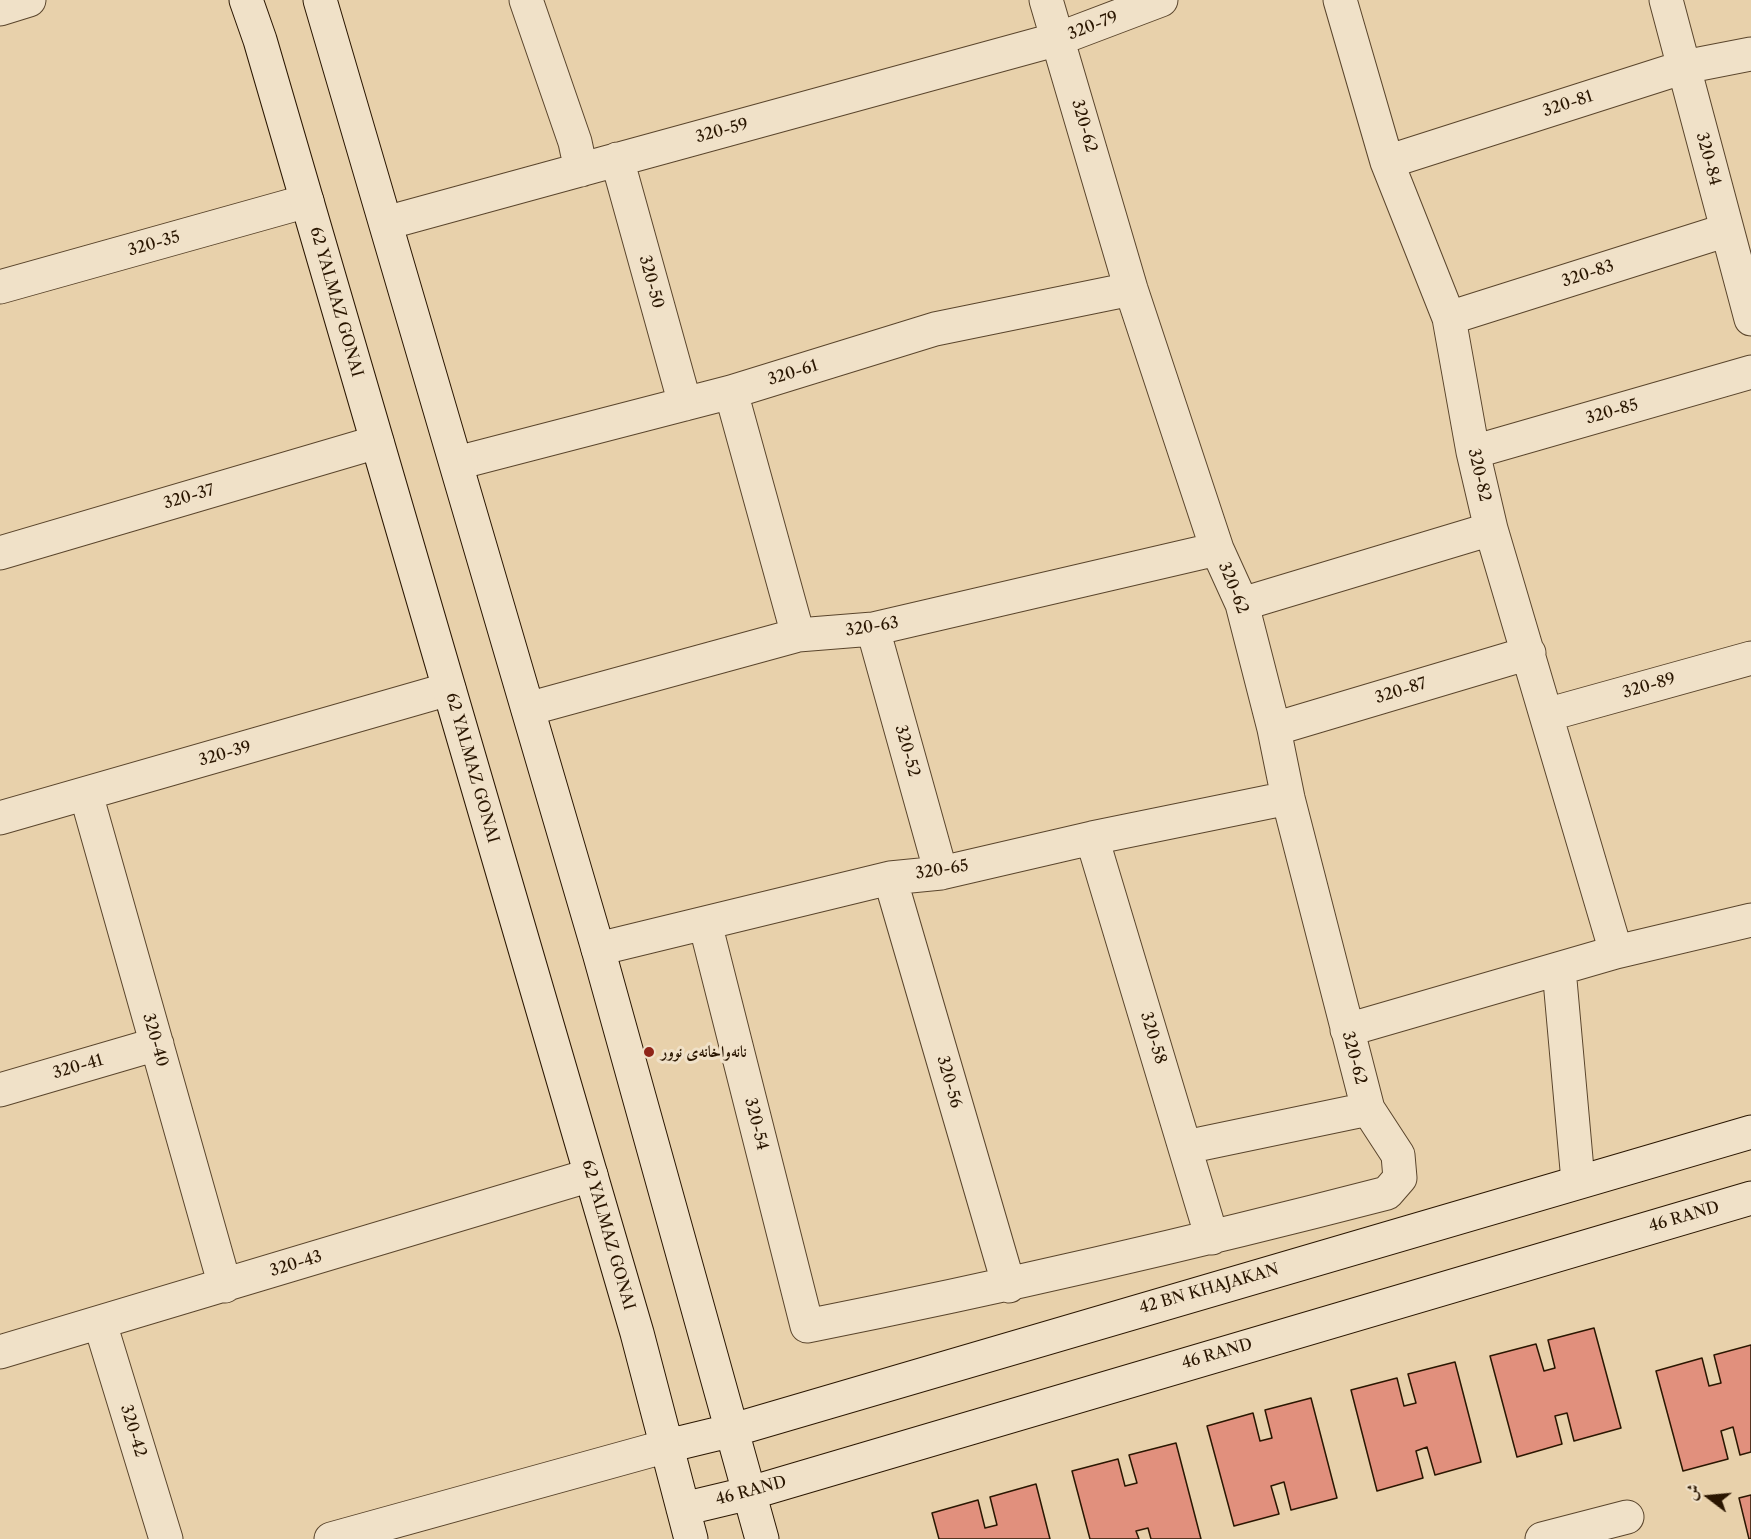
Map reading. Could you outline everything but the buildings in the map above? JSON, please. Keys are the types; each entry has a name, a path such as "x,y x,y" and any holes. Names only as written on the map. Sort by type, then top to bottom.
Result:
{"street":[{"path":"0,9 29,0"},
{"name":"62 YALMAZ GONAI","path":"246,0 307,201 591,1175 687,1524"},
{"path":"320,0 598,949 762,1539"},
{"path":"526,0 574,142 581,170"},
{"name":"320-62","path":"1046,0 1131,289 1217,549 1242,604 1274,729 1288,798 1368,1110 1398,1155 1400,1178 1387,1193 1212,1238"},
{"name":"320-79","path":"1058,39 1161,0"},
{"name":"320-82","path":"1340,0 1387,162 1449,318 1473,452 1491,529 1616,952"},
{"name":"320-84","path":"1666,0 1751,319"},
{"name":"320-59","path":"386,223 1058,39"},
{"name":"320-81","path":"1387,162 1684,67 1751,54"},
{"name":"320-50","path":"617,159 685,404"},
{"name":"320-35","path":"0,287 307,201"},
{"name":"320-83","path":"1449,318 1727,230"},
{"name":"320-61","path":"457,463 731,392 935,329 1131,289"},
{"name":"320-85","path":"1473,452 1751,372"},
{"path":"731,392 798,635"},
{"name":"320-37","path":"0,553 377,442"},
{"path":"1242,604 1491,529"},
{"name":"320-63","path":"528,709 798,635 873,630 1217,549"},
{"name":"320-52","path":"873,630 941,873"},
{"name":"320-87","path":"1274,729 1529,653"},
{"name":"320-89","path":"1546,715 1751,658"},
{"name":"320-39","path":"0,818 449,689"},
{"name":"320-40","path":"86,794 225,1286"},
{"name":"320-65","path":"598,949 890,878 941,873 1092,838 1288,798"},
{"name":"320-58","path":"1092,838 1212,1238"},
{"name":"320-56","path":"890,878 1009,1286"},
{"path":"1347,1030 1616,952 1751,920"},
{"name":"320-54","path":"705,923 807,1326 1009,1286"},
{"path":"1558,969 1578,1181"},
{"name":"320-41","path":"0,1089 157,1044"},
{"path":"1186,1147 1368,1110"},
{"name":"42 BN KHAJAKAN","path":"331,1539 667,1446 733,1430 1751,1132"},
{"name":"320-43","path":"0,1352 591,1175"},
{"name":"46 RAND","path":"687,1524 750,1492 1751,1198"},
{"path":"1009,1286 1212,1238"},
{"name":"320-42","path":"100,1323 166,1539"},
{"path":"1542,1539 1627,1517"}],"place":[{"name":"نانەواخانەی نوور","path":"649,1052"}]}
